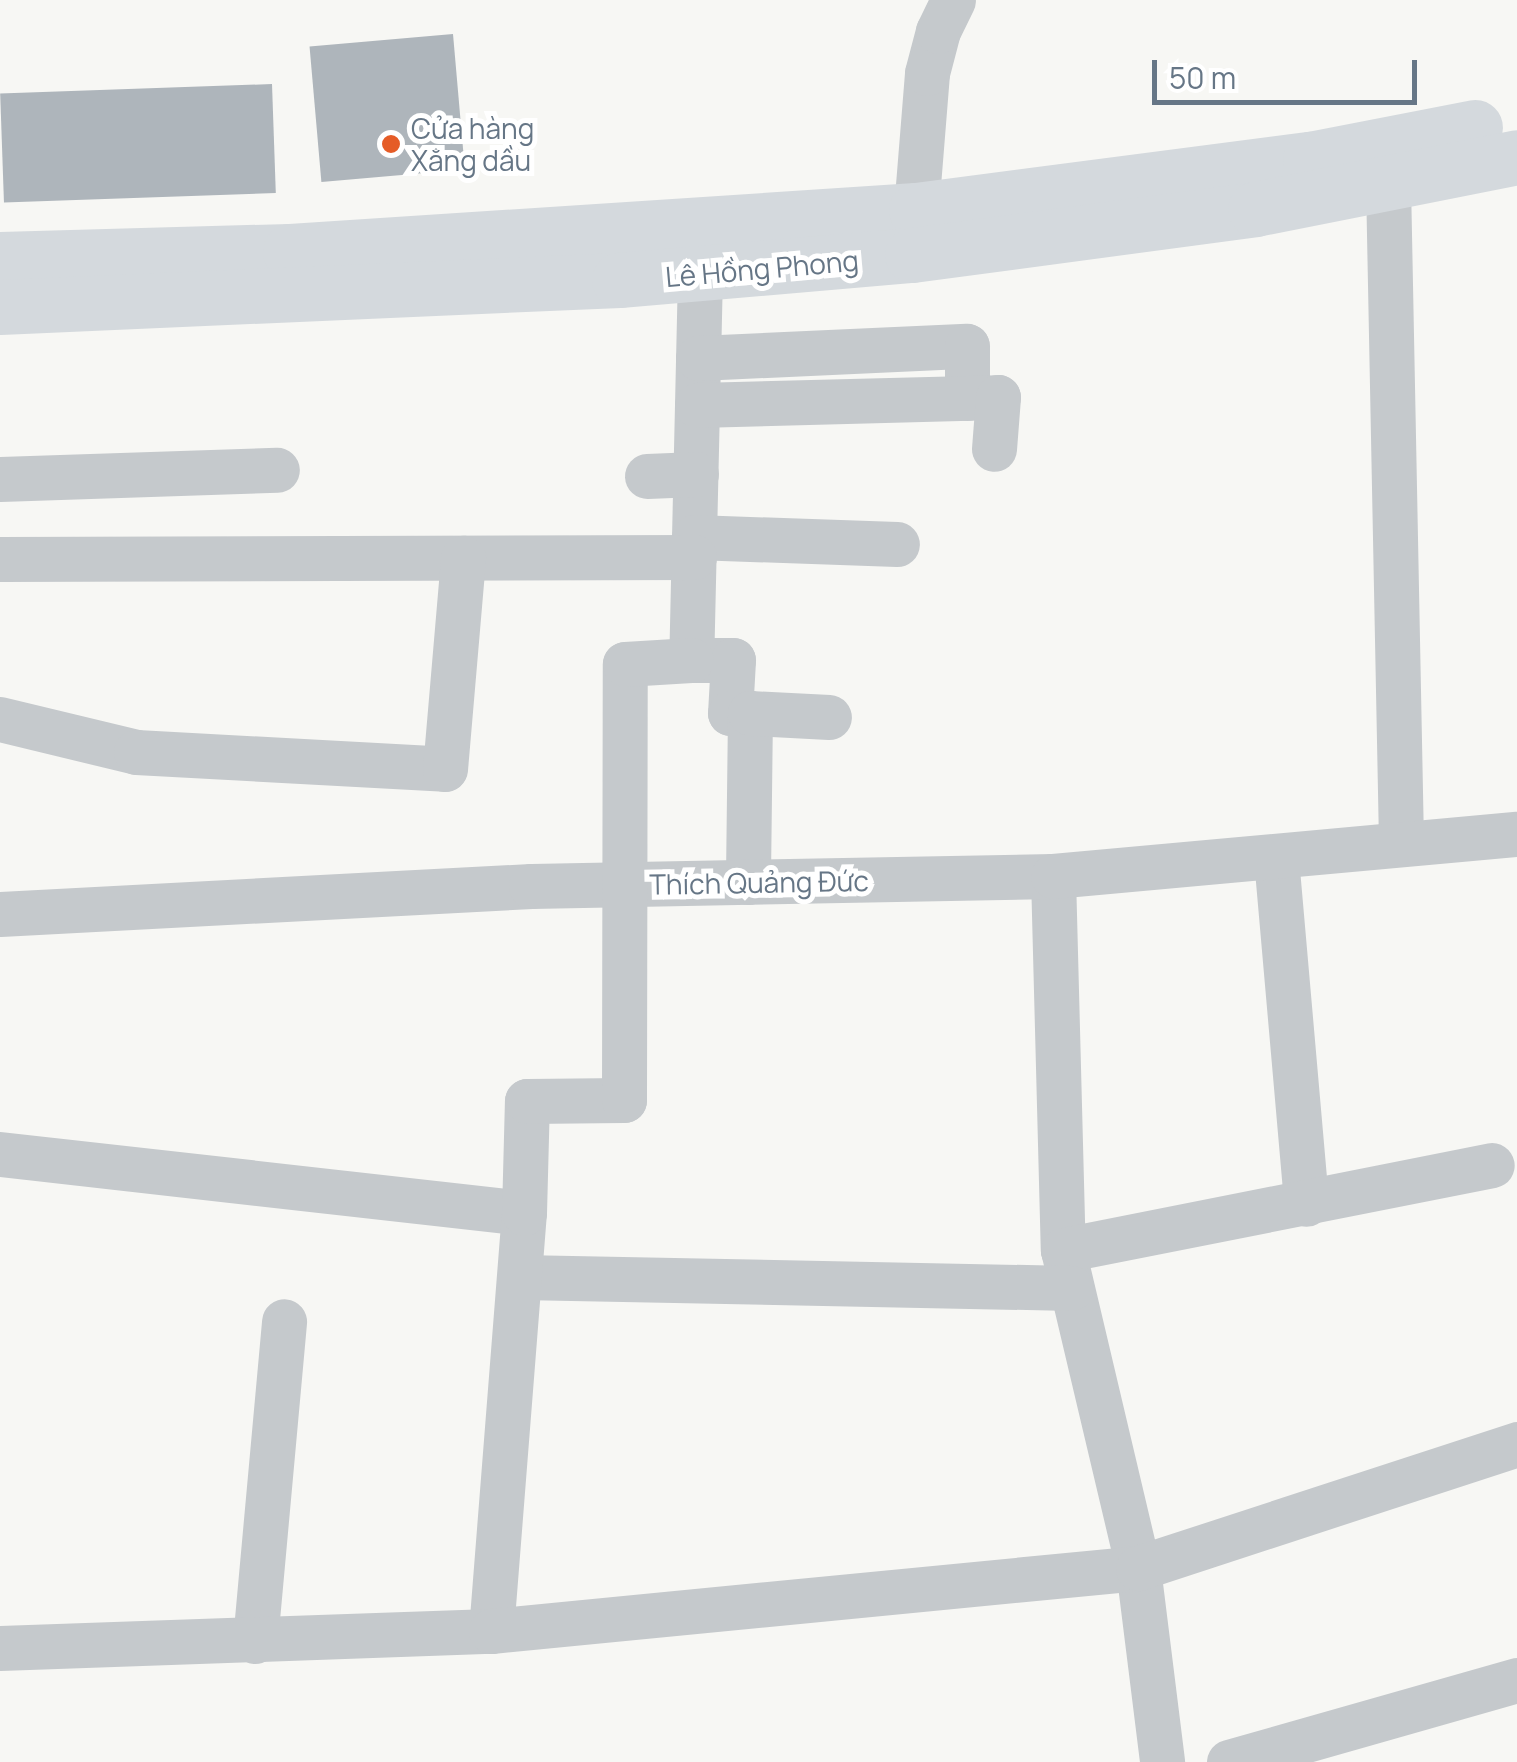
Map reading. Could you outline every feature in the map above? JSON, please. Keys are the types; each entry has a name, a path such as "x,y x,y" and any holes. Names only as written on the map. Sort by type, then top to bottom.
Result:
{"main road":[{"name":"Lê Hồng Phong","path":"0,306 435,266 617,256 916,210 1310,159 1517,119"},
{"name":"Lê Hồng Phong","path":"617,256 700,273 1003,245 1255,209 1517,156"},
{"name":"Lê Hồng Phong","path":"0,259 435,266"}],"street":[{"path":"916,210 927,73 938,31 954,0"},
{"path":"1388,184 1401,844"},
{"path":"691,660 700,273"},
{"path":"698,358 967,346 967,398"},
{"path":"696,405 998,396 994,449"},
{"path":"0,479 277,470"},
{"path":"647,476 696,474"},
{"path":"0,559 463,558 694,547 897,544"},
{"path":"0,719 136,752 445,768 463,558"},
{"path":"490,1631 520,1277 527,1101 624,1100 628,884 625,664 734,660 730,713 828,718"},
{"path":"748,882 750,713"},
{"name":"Thích Quảng Đức","path":"0,914 628,884 1054,876 1517,834"},
{"path":"1276,858 1306,1204"},
{"path":"1054,876 1067,1269 1138,1568 1162,1762"},
{"path":"0,1154 524,1213"},
{"path":"520,1277 1067,1269 1306,1204 1492,1164"},
{"path":"256,1641 284,1321"},
{"path":"0,1648 490,1631 1138,1568 1517,1444"},
{"path":"1229,1762 1517,1680"}],"building":[{"path":"453,34 465,169 321,182 310,47"},
{"path":"272,84 276,193 4,202 0,93"}],"place":[{"name":"Cửa hàng Xăng dầu","path":"391,144"}]}
